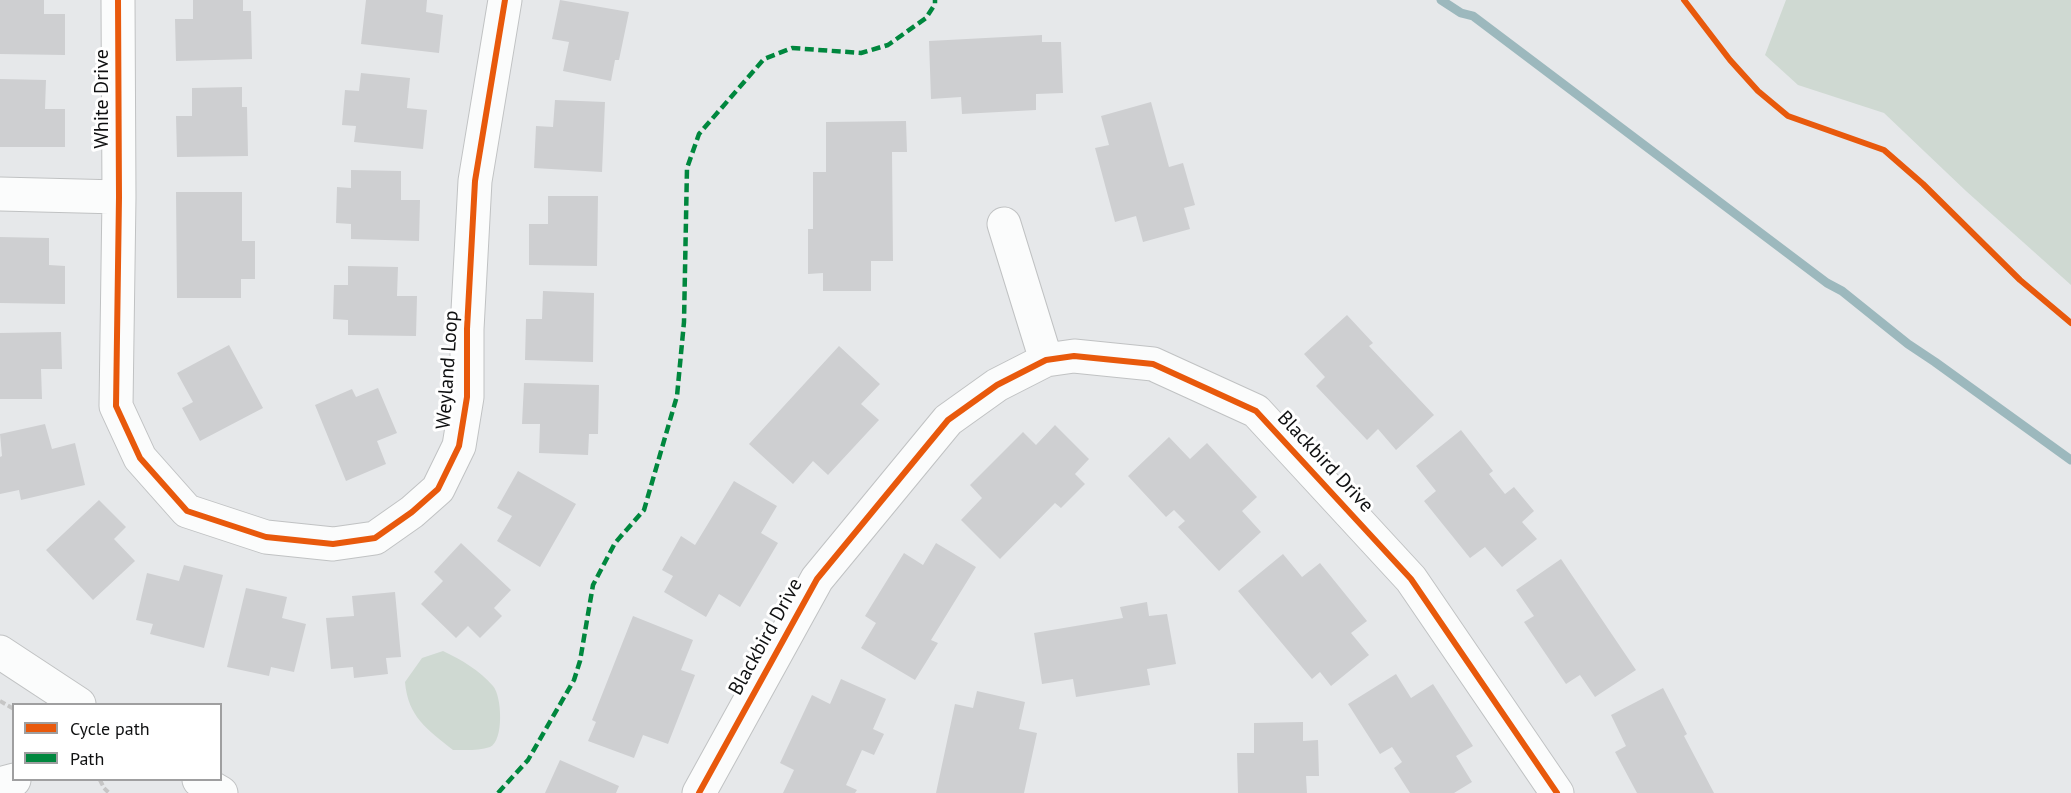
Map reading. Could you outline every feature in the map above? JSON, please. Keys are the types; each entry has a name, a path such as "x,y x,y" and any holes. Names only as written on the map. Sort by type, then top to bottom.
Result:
{"street":[{"name":"White Drive","path":"118,0 119,197"},
{"name":"Weyland Loop","path":"119,197 116,406 140,458 187,511 266,537 333,544 375,538 412,513 438,489 459,446 467,397 467,329 475,181 505,0"},
{"path":"0,194 119,197"},
{"path":"1004,224 1046,360"},
{"name":"Blackbird Drive","path":"699,793 817,579 948,420 997,385 1046,360 1074,356 1154,364 1256,411 1411,579 1557,793"},
{"path":"0,652 76,703"},
{"path":"201,781 221,793"}],"shaded area":[{"path":"1786,0 2071,0 2071,285 1966,191 1884,113 1798,85 1765,55"},
{"path":"443,651 476,670 496,691 500,708 499,728 495,743 490,747 477,750 453,750 420,721 410,704 405,682 422,658"}],"building":[{"path":"0,0 44,0 44,14 65,14 65,55 0,54"},
{"path":"193,0 243,0 243,11 251,11 252,59 176,61 175,19 193,19"},
{"path":"366,0 427,0 426,12 443,15 439,53 361,44"},
{"path":"560,0 629,12 619,60 615,60 611,81 563,71 569,42 552,39"},
{"path":"1042,35 1042,42 1061,42 1063,93 1036,94 1036,110 962,114 961,97 931,99 929,41"},
{"path":"361,73 410,78 407,108 427,110 423,149 354,142 356,126 342,125 345,90 359,91"},
{"path":"0,79 46,80 45,109 65,109 65,147 0,147"},
{"path":"242,87 242,107 247,107 248,156 177,157 176,116 192,116 192,88"},
{"path":"555,100 605,102 602,172 534,168 536,126 553,127"},
{"path":"1151,102 1169,167 1183,163 1195,205 1184,208 1190,229 1143,242 1136,216 1115,222 1095,148 1109,145 1101,116"},
{"path":"906,121 907,152 892,152 893,261 871,261 871,291 823,291 823,273 808,274 808,229 813,229 813,172 826,172 826,122"},
{"path":"351,170 401,171 401,200 420,200 419,241 351,239 351,224 336,223 337,187 351,188"},
{"path":"176,192 242,192 242,241 255,241 255,279 241,279 241,298 177,298"},
{"path":"548,196 598,196 597,266 529,265 529,224 548,224"},
{"path":"0,237 49,238 49,265 65,266 65,304 0,303"},
{"path":"348,266 398,267 397,296 417,296 416,336 348,335 348,320 333,319 334,285 348,285"},
{"path":"543,291 594,293 593,362 525,360 526,319 542,319"},
{"path":"1347,315 1373,343 1369,346 1434,415 1396,450 1378,429 1367,440 1316,386 1325,377 1304,354"},
{"path":"61,332 62,369 41,369 42,399 0,399 0,333"},
{"path":"229,345 263,408 200,441 182,408 193,402 177,373"},
{"path":"839,346 880,384 861,404 879,420 828,475 813,461 793,484 749,444"},
{"path":"524,383 599,385 598,434 589,434 588,455 539,453 540,424 522,424"},
{"path":"378,388 397,433 377,441 386,464 346,481 315,405 352,389 356,397"},
{"path":"45,424 52,449 75,443 85,485 21,500 19,490 0,494 0,457 2,456 0,434"},
{"path":"1055,425 1089,459 1075,474 1085,484 1061,508 1055,503 1000,559 961,520 982,498 970,485 1023,432 1036,445"},
{"path":"1461,430 1493,471 1489,474 1505,494 1514,487 1534,511 1522,522 1537,539 1502,567 1485,547 1470,558 1424,501 1436,491 1416,466"},
{"path":"1169,437 1190,459 1207,443 1257,497 1242,511 1261,532 1219,571 1178,527 1185,521 1174,510 1166,517 1128,476"},
{"path":"518,471 576,504 540,567 497,541 512,516 497,508"},
{"path":"734,481 777,506 761,533 778,543 740,607 719,594 706,617 664,592 673,576 662,570 681,536 695,545"},
{"path":"99,500 126,527 114,539 135,561 93,600 46,550"},
{"path":"461,543 511,590 494,608 502,616 480,638 468,626 456,638 421,604 443,581 434,572"},
{"path":"936,543 976,567 931,640 938,643 915,680 861,648 876,623 865,616 904,553 923,565"},
{"path":"1283,554 1302,577 1320,563 1367,621 1351,633 1369,655 1331,686 1320,672 1312,679 1238,591"},
{"path":"1561,559 1636,670 1595,697 1580,675 1566,684 1524,622 1534,616 1516,590"},
{"path":"184,565 223,575 204,648 150,634 153,624 136,620 147,573 179,581"},
{"path":"246,588 287,597 282,618 306,624 294,672 271,667 269,676 227,667"},
{"path":"395,592 401,657 386,658 388,674 354,678 353,667 331,669 326,618 354,616 352,596"},
{"path":"1147,602 1149,616 1167,614 1176,664 1147,669 1150,685 1076,697 1073,679 1042,684 1034,633 1123,618 1120,607"},
{"path":"633,616 693,640 681,670 695,675 668,744 643,735 634,758 588,741 596,722 592,720"},
{"path":"1396,674 1411,698 1433,684 1473,746 1456,756 1472,782 1454,793 1410,793 1394,768 1402,762 1392,747 1380,754 1348,704"},
{"path":"841,679 886,699 873,729 884,734 874,755 862,750 846,785 857,790 855,793 783,793 794,770 780,763 812,695 830,704"},
{"path":"1663,688 1687,734 1684,736 1714,793 1637,793 1615,752 1626,746 1611,715"},
{"path":"977,691 1025,702 1019,729 1037,733 1024,793 936,793 955,704 973,708"},
{"path":"1303,722 1303,741 1318,740 1319,776 1306,776 1307,793 1238,793 1237,753 1254,753 1254,723"},
{"path":"560,760 619,786 616,793 545,793"}],"waterway":[{"path":"1441,0 1461,13 1473,16 1827,283 1842,291 1908,344 2071,460"}],"marked path":[{"path":"498,793 528,760 574,680 580,661 593,585 615,543 644,510 677,396 684,322 687,168 699,134 764,59 792,48 861,53 888,45 926,18 935,0"}],"cycle path":[{"path":"118,0 119,197 116,406 140,458 187,511 266,537 333,544 375,538 412,512 438,489 459,446 467,397 467,329 475,181 505,0"},
{"path":"1684,0 1730,60 1758,91 1788,116 1884,150 1923,184 2020,280 2071,323"},
{"path":"699,793 817,579 948,420 997,385 1046,360 1074,356 1153,364 1256,411 1411,579 1557,793"}]}
